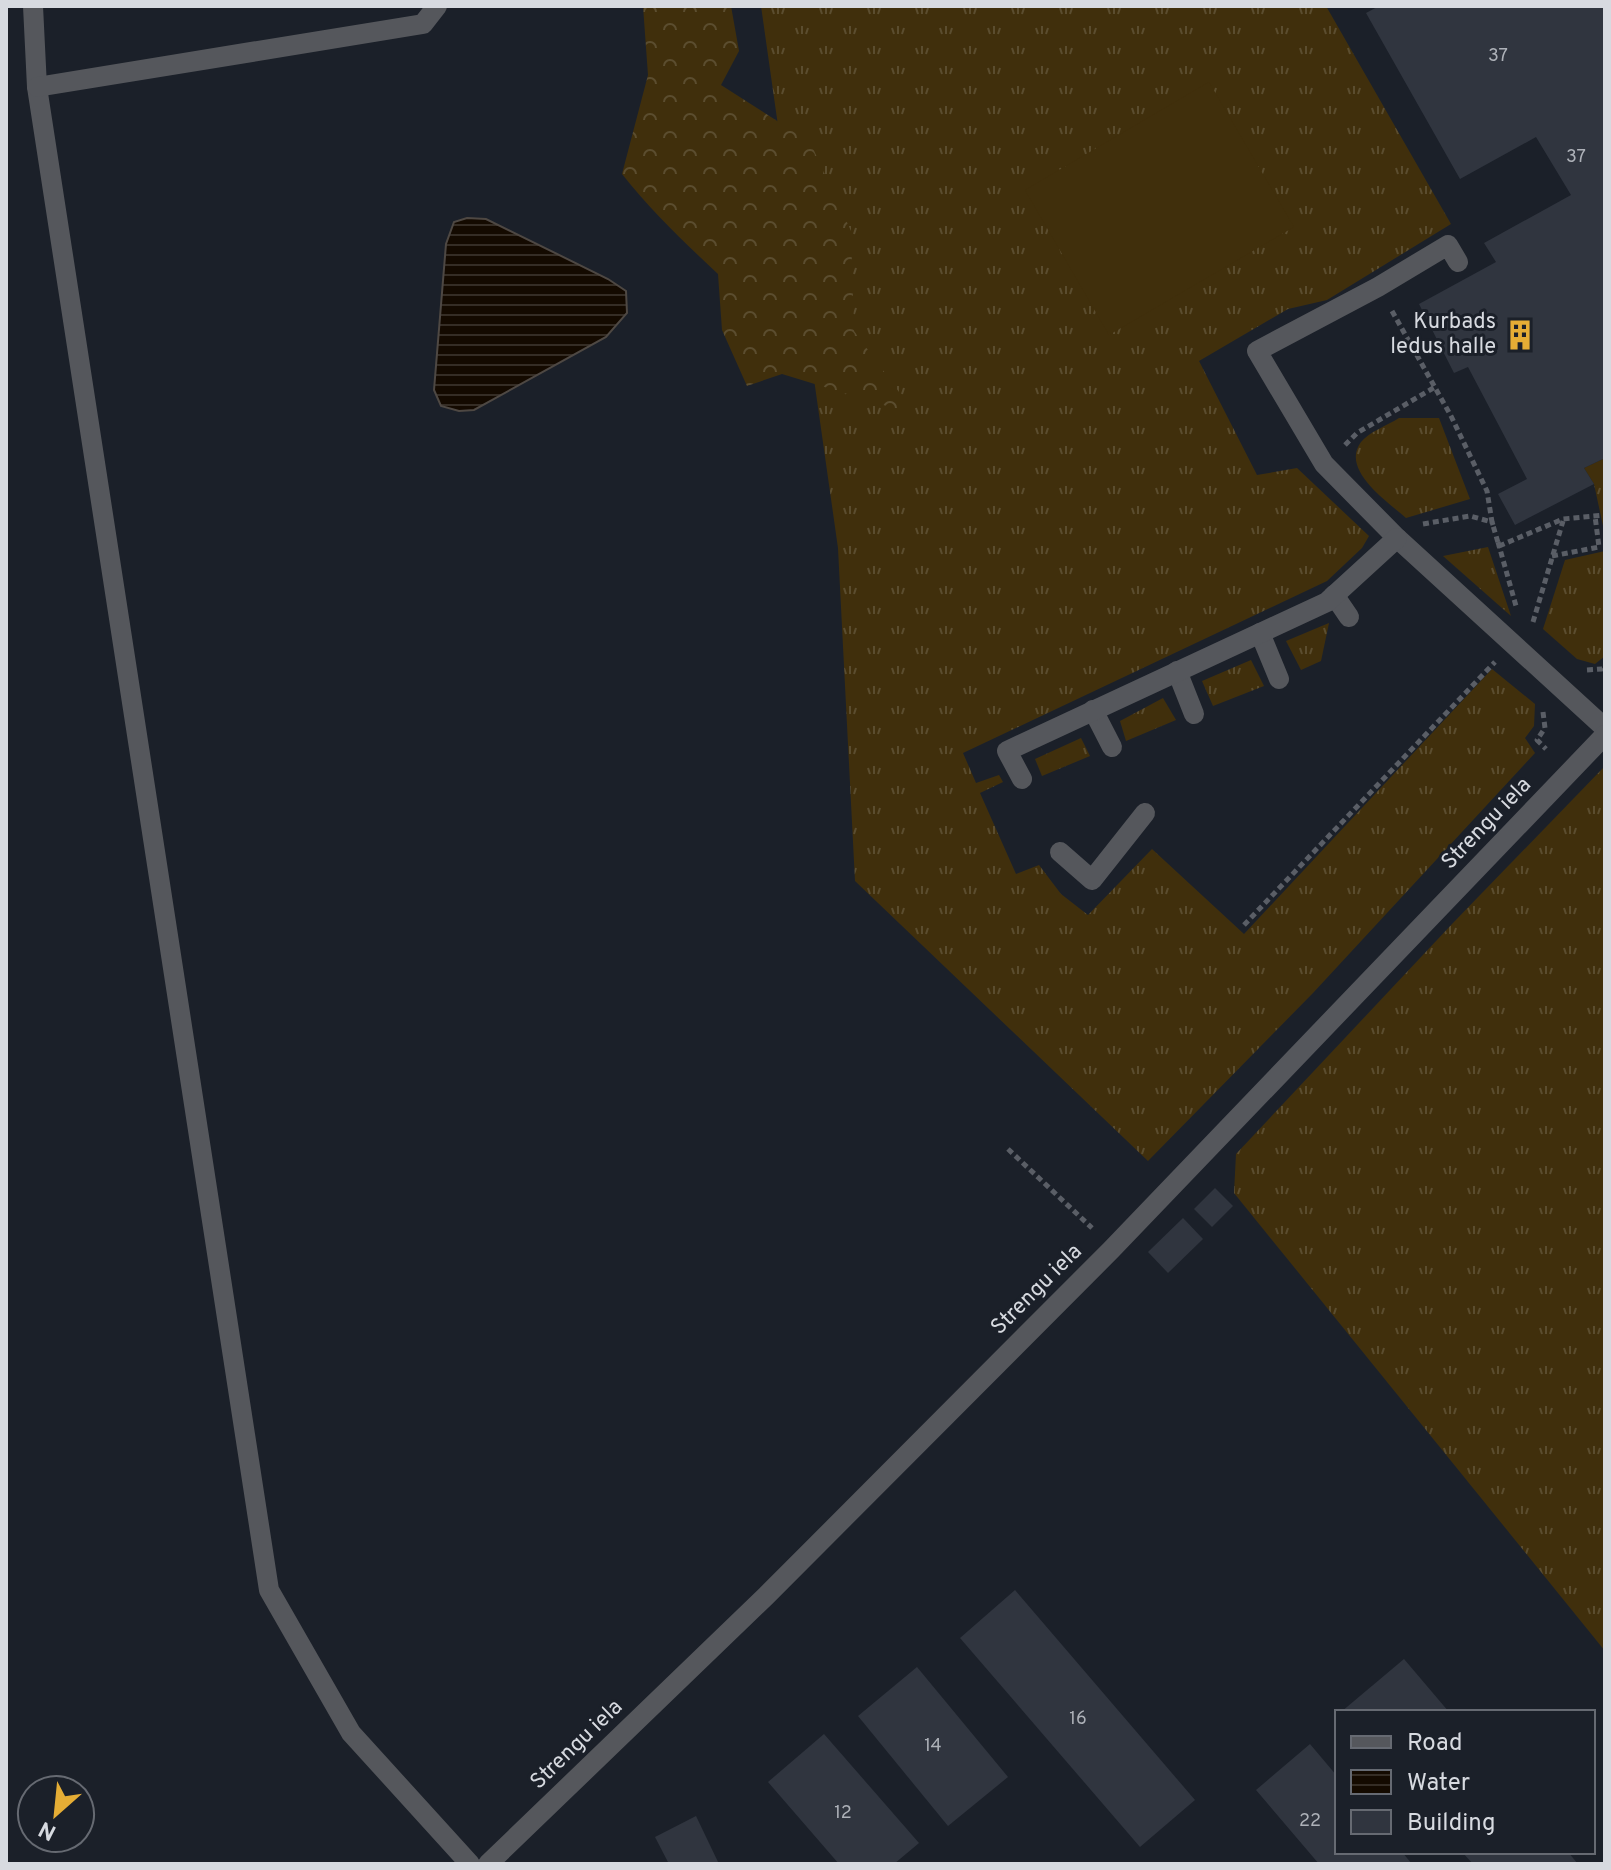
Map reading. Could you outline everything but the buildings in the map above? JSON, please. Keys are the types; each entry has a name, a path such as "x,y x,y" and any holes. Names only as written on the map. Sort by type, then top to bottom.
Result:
{"street":[{"path":"33,6 37,87 269,1590 351,1733 470,1864"},
{"path":"37,87 423,24 437,6"},
{"path":"1458,262 1448,245 1378,287 1257,351 1324,464 1397,538 1605,728"},
{"path":"1022,779 1007,751 1327,602 1397,538"},
{"path":"1334,595 1349,617"},
{"path":"1260,633 1279,679"},
{"path":"1177,671 1194,714"},
{"path":"1093,710 1112,747"},
{"name":"Strengu iela","path":"488,1864 766,1596 1111,1250 1605,735"},
{"path":"1060,852 1092,880 1145,813"}],"path":[{"path":"1378,287 1451,416 1487,491 1492,522 1516,606 1531,629 1563,519"},
{"path":"1324,464 1357,433 1435,387"},
{"path":"1499,546 1563,519 1605,515"},
{"path":"1397,538 1420,524 1470,516 1492,522"},
{"path":"1552,556 1599,547 1595,516"},
{"path":"1244,925 1497,660 1502,664 1516,646"},
{"path":"1539,704 1544,714 1545,728 1537,740 1546,749"},
{"path":"1008,1149 1111,1250"}],"green space":[{"path":"643,6 731,6 739,51 721,85 810,142 851,231 854,331 916,415 782,374 747,386 722,330 718,274 656,213 622,174 648,75"},
{"path":"761,6 1326,6 1451,224 1327,300 1288,309 1199,361 1257,475 1297,468 1369,536 1362,548 1327,581 963,753 976,783 999,775 1003,782 980,793 1016,874 1039,865 1061,894 1088,915 1152,849 1244,934 1492,669 1535,704 1534,726 1525,738 1535,753 1313,993 1148,1161 855,881 838,548"},
{"path":"1209,82 1294,227 1109,335 1025,190"},
{"path":"1399,418 1439,418 1470,499 1406,518 1369,484 1357,463 1356,453 1361,442"},
{"path":"1605,458 1605,535 1594,484 1584,468"},
{"path":"1488,547 1511,616 1443,556"},
{"path":"1605,551 1605,656 1595,664 1577,659 1543,629 1565,560"},
{"path":"1329,623 1321,661 1301,670 1286,641"},
{"path":"1251,660 1264,686 1213,706 1202,681"},
{"path":"1163,698 1176,720 1126,741 1120,721"},
{"path":"1081,738 1090,756 1042,776 1035,759"},
{"path":"1605,766 1605,1651 1234,1193 1236,1154"}],"water":[{"path":"467,218 486,219 608,279 626,291 627,313 606,337 474,410 459,411 441,406 434,390 446,244 454,222"}],"place":[{"name":"Kurbads ledus halle","path":"1520,335"}]}
